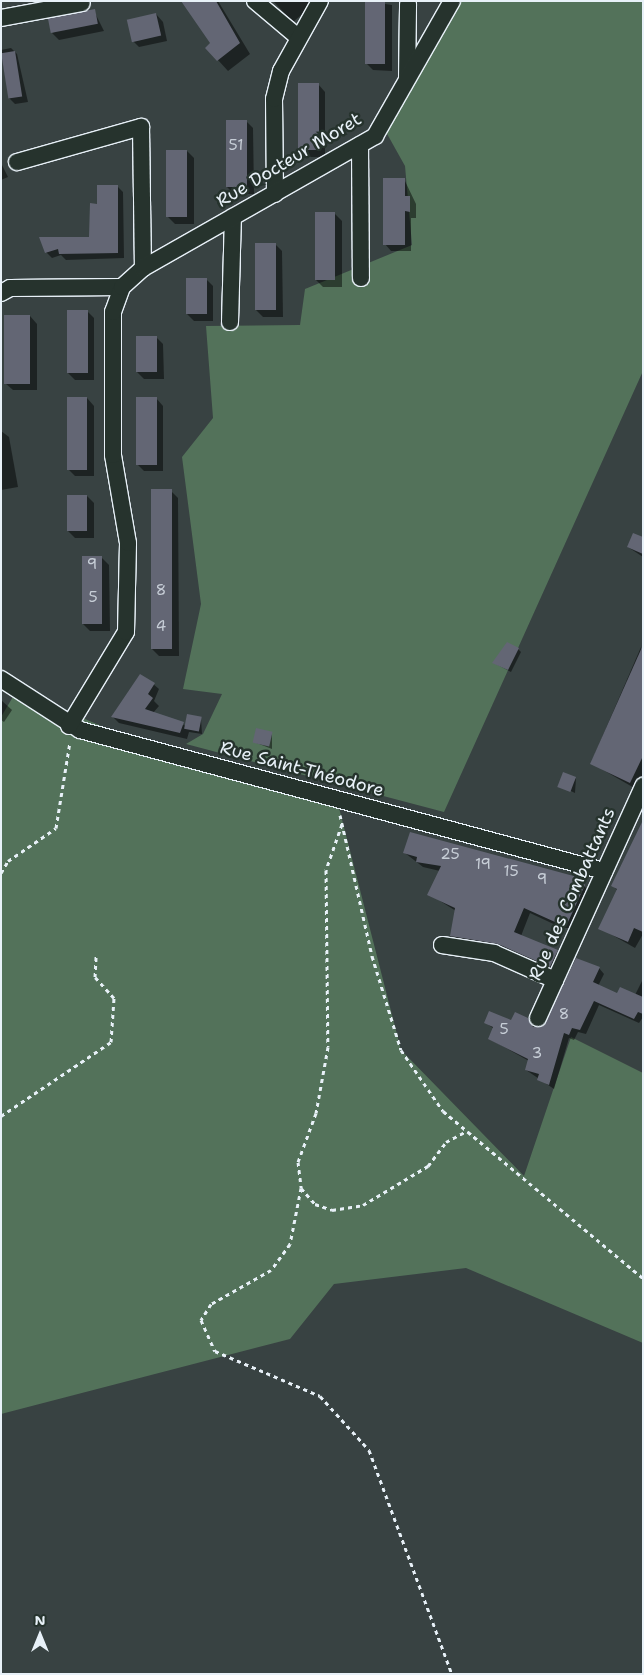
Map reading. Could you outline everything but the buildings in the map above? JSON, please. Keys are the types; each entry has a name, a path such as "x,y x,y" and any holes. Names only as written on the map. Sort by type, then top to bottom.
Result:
{"street":[{"path":"255,1 299,38"},
{"path":"275,194 274,99 280,71 320,1"},
{"name":"Rue Docteur Moret","path":"75,728 126,632 128,543 113,455 113,312 122,288 142,268 375,136 452,1"},
{"path":"1,18 82,3"},
{"path":"407,80 408,4"},
{"path":"17,162 141,128 142,268"},
{"path":"360,145 362,278"},
{"path":"230,322 233,217"},
{"path":"1,293 10,288 122,288"},
{"name":"Rue Saint-Théodore","path":"1,679 75,728 604,871"},
{"name":"Rue des Combattants","path":"538,1018 643,786"},
{"path":"442,945 494,953 555,980"}],"path":[{"path":"1,872 13,857 56,828 65,793 67,745 75,728"},
{"path":"452,1674 369,1450 320,1396 215,1351 201,1320 211,1304 271,1270 290,1244 301,1188 298,1162 316,1113 328,1047 326,870 342,824 372,956 401,1050 443,1111 643,1278"},
{"path":"1,1116 111,1042 114,998 95,977 96,955"},
{"path":"301,1188 315,1204 332,1210 363,1205 428,1166 446,1142 467,1131"}],"green space":[{"path":"453,1 643,1 643,371 444,812 186,744 203,734 222,694 183,689 201,604 182,457 213,418 206,326 300,325 305,289 412,245 405,166 386,132"},
{"path":"17,690 167,754 337,800 401,1050 524,1176 571,1037 643,1073 643,1343 466,1268 334,1284 290,1339 1,1414 1,717"}]}
